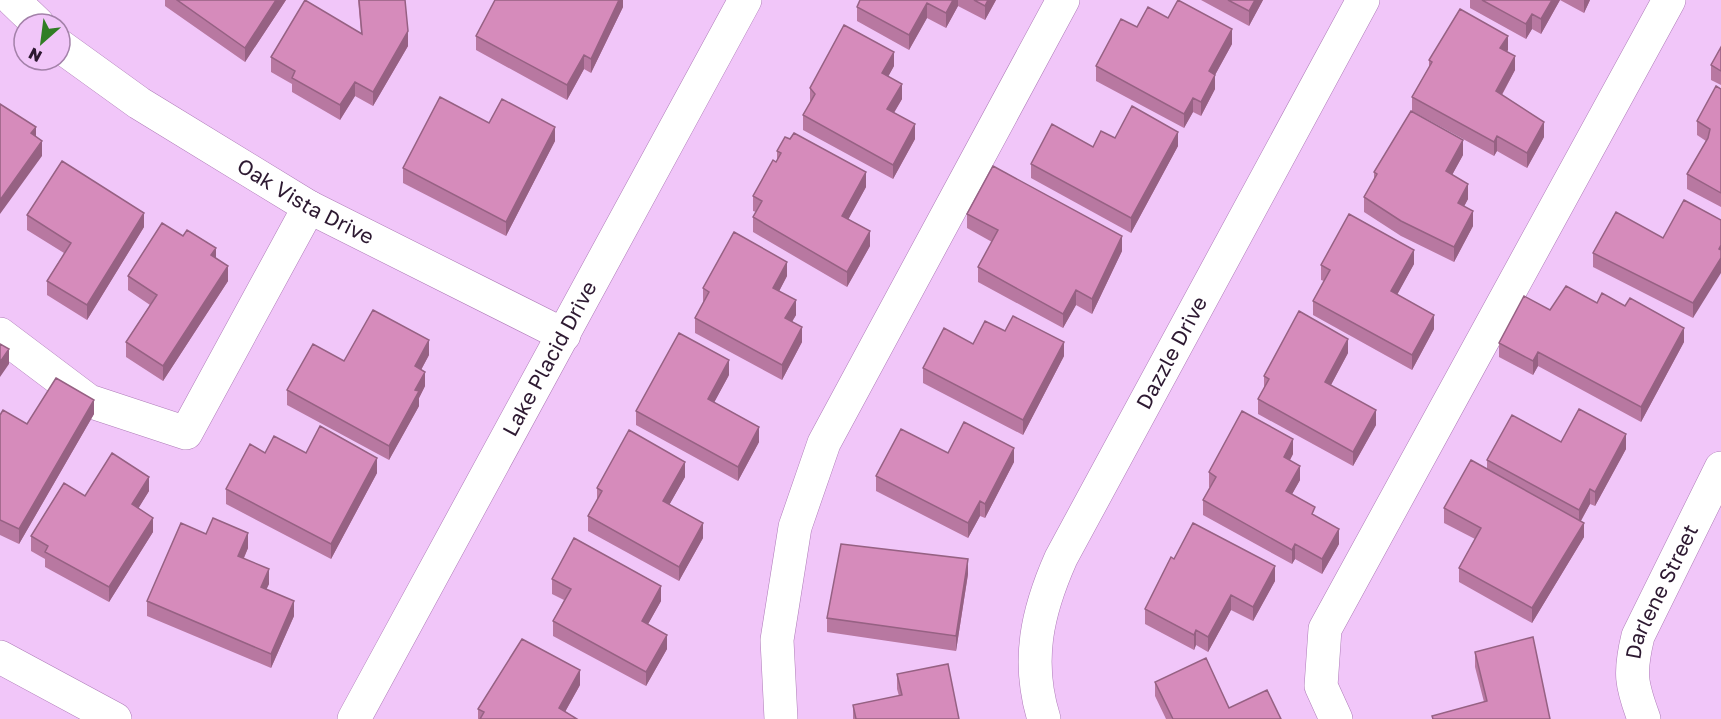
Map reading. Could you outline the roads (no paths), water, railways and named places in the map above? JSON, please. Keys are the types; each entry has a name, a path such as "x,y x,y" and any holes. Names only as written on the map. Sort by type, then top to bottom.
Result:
{"street":[{"path":"14,0 26,12"},
{"name":"Lake Placid Drive","path":"354,719 745,0"},
{"path":"782,719 777,640 795,527 824,443 1063,0"},
{"name":"Dazzle Drive","path":"1044,719 1036,692 1034,659 1037,629 1046,591 1061,558 1363,0"},
{"path":"1336,719 1321,686 1325,629 1669,0"},
{"name":"Oak Vista Drive","path":"72,55 139,104 309,207 564,335"},
{"path":"0,334 88,401 186,433 309,207"},
{"name":"Darlene Street","path":"1644,719 1633,688 1631,665 1638,636 1721,468"},
{"path":"0,657 115,719"}]}
